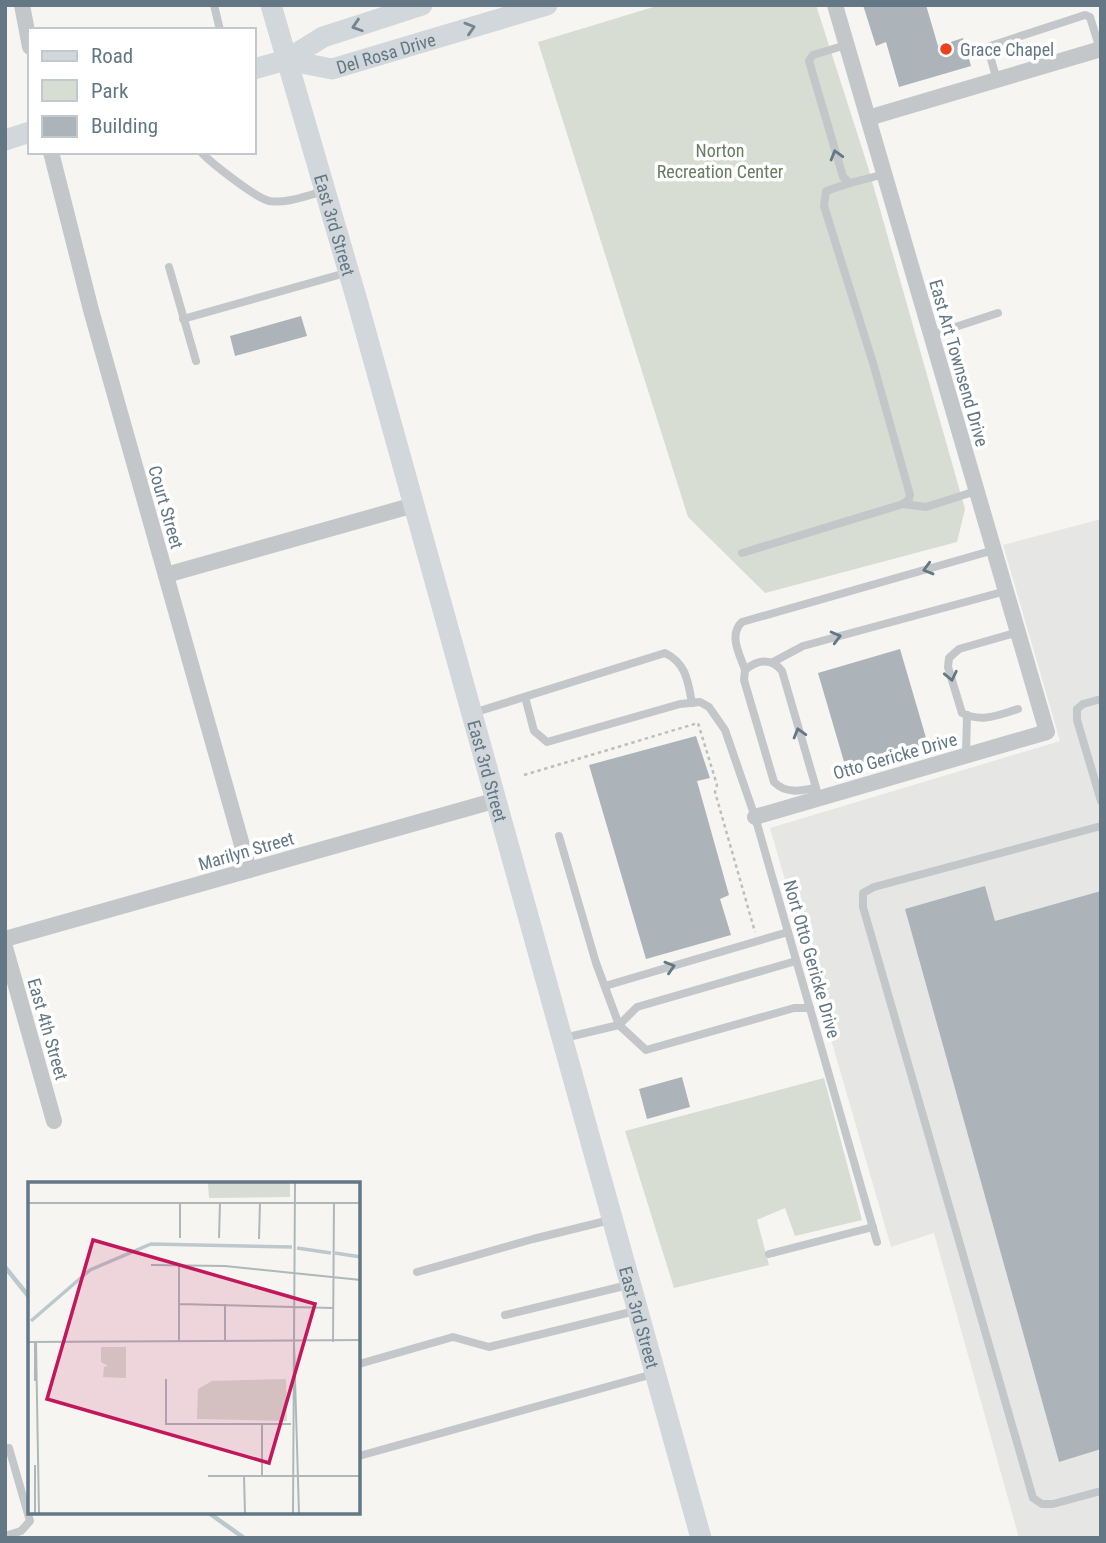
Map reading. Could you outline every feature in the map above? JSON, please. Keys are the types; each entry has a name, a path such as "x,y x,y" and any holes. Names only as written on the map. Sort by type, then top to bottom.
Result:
{"main road":[{"name":"East 3rd Street","path":"271,5 349,272 701,1538"},
{"name":"Del Rosa Drive","path":"286,60 323,37 422,5"},
{"name":"Del Rosa Drive","path":"286,60 332,69 547,5"},
{"path":"256,68 286,60"},
{"path":"5,140 28,133"}],"street":[{"path":"22,5 28,36"},
{"name":"East Art Townsend Drive","path":"835,5 1047,732"},
{"path":"868,118 1100,49"},
{"name":"Court Street","path":"51,154 90,310 249,870"},
{"path":"166,575 414,505"},
{"name":"Otto Gericke Drive","path":"755,817 817,793 1047,732"},
{"name":"Marilyn Street","path":"5,939 497,800"},
{"name":"East 4th Street","path":"5,947 54,1121"}],"lane":[{"path":"214,5 220,28"},
{"path":"997,80 988,49 990,46 1085,15 1090,18 1100,49"},
{"path":"846,45 813,55 809,61 843,177 850,183"},
{"path":"203,154 211,163 267,201 282,201 324,191"},
{"path":"742,553 903,504 909,499 873,363 824,206 826,191 885,174"},
{"path":"169,267 196,361"},
{"path":"183,318 349,272"},
{"path":"931,335 998,313"},
{"path":"903,504 926,507 976,491"},
{"path":"745,670 764,661 773,663 782,671 817,793 785,790 774,782 744,680 745,670 734,639 736,627 742,622 994,550"},
{"path":"773,663 803,646 1006,591"},
{"path":"1018,632 959,649 949,658 948,667 959,709 967,715 987,719 1018,709"},
{"path":"472,713 665,653 676,658 688,680 692,703 680,704 547,742 534,731 525,697"},
{"path":"1101,699 1083,704 1077,709 1077,720 1101,801"},
{"name":"Nort Otto Gericke Drive","path":"692,703 700,702 709,707 725,730 755,817 877,1242"},
{"path":"966,755 967,715"},
{"path":"1101,826 874,887 863,893 863,907 1033,1498 1042,1504 1053,1504 1101,1490"},
{"path":"559,836 619,1025 646,1050 794,1008 810,1008"},
{"path":"605,986 788,932"},
{"path":"563,1039 619,1025 637,1007 796,961"},
{"path":"417,1272 544,1236 613,1220"},
{"path":"769,1254 873,1227"},
{"path":"505,1315 631,1284"},
{"path":"360,1364 453,1337 489,1347 638,1311"},
{"path":"360,1456 655,1373"},
{"path":"5,1449 9,1448 28,1514"},
{"path":"5,1535 20,1531 30,1521 28,1515"}],"path":[{"path":"524,775 698,723 758,941"}],"shaded area":[{"path":"1101,519 1101,1538 1019,1538 934,1233 891,1247 770,828 1060,741 1003,545"}],"green space":[{"name":"Norton Recreation Center","path":"660,5 816,5 868,167 965,509 957,542 765,593 688,517 538,42"},
{"path":"824,1078 862,1220 795,1236 785,1208 757,1220 769,1265 674,1288 625,1131"}],"building":[{"name":"Grace Chapel","path":"863,5 926,5 938,46 963,38 971,66 899,87 886,42 876,46"},
{"path":"301,316 307,336 235,356 230,336"},
{"path":"900,649 929,748 847,772 818,673"},
{"path":"696,736 710,778 697,781 729,895 720,899 731,935 646,959 589,765"},
{"path":"985,886 995,921 1101,891 1101,1449 1059,1462 905,909"},
{"path":"682,1077 690,1107 647,1119 639,1089"}],"waterway":[{"path":"5,1267 28,1296"},
{"path":"212,1515 244,1538"}],"place":[{"name":"Grace Chapel","path":"946,49"}]}
